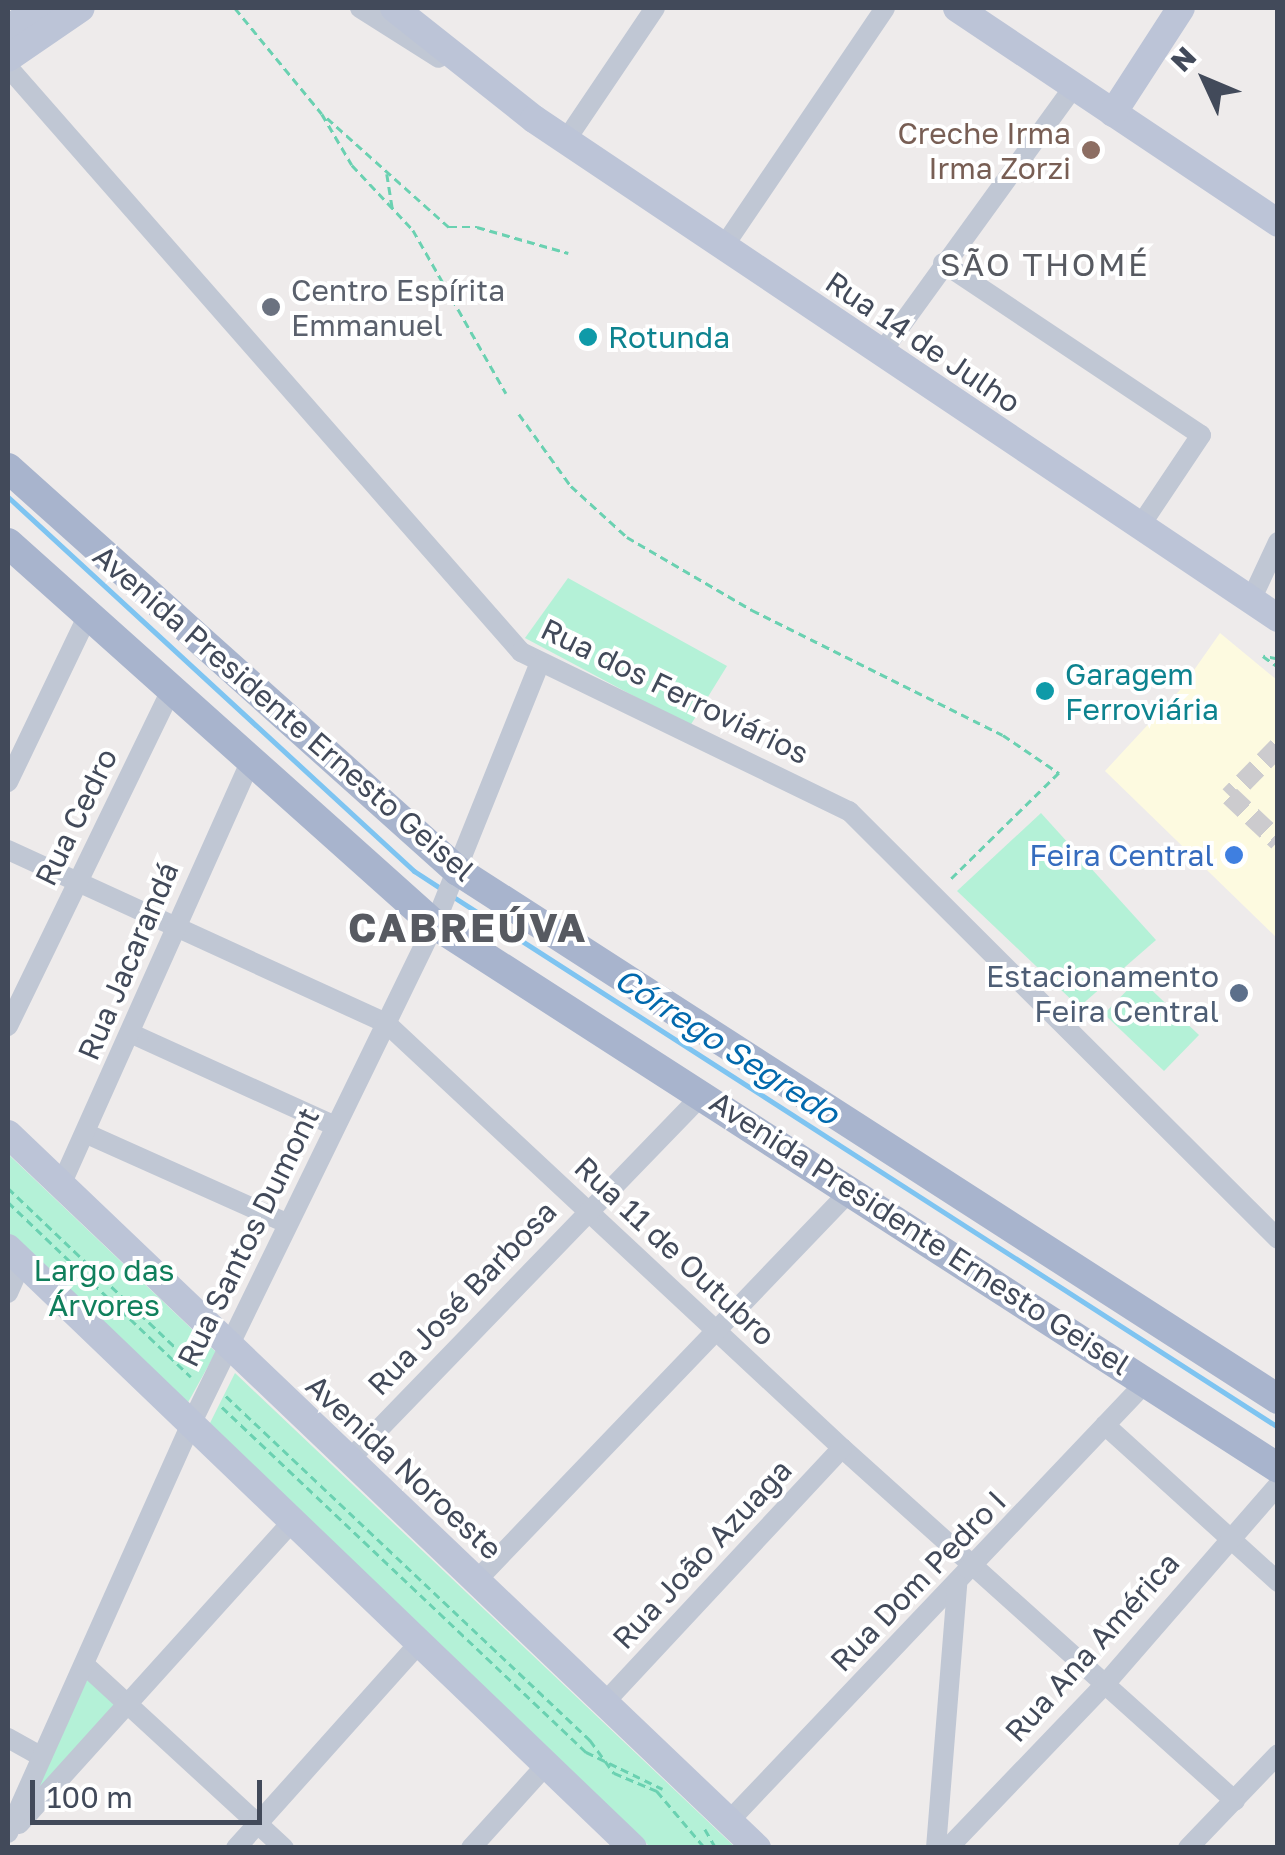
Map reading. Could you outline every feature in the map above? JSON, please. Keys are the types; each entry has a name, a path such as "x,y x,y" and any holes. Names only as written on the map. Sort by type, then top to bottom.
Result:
{"main road":[{"path":"8,29 40,8"},
{"path":"8,58 81,8"},
{"name":"Rua 14 de Julho","path":"394,8 534,119 1278,618"},
{"path":"957,8 1278,223"},
{"path":"1114,113 1182,8"},
{"name":"Avenida Presidente Ernesto Geisel","path":"8,468 457,874 1278,1399"},
{"name":"Avenida Presidente Ernesto Geisel","path":"8,543 250,762 435,922 1278,1468"},
{"name":"Avenida Noroeste","path":"8,1134 228,1348 606,1702 716,1823 756,1848"},
{"path":"15,1255 633,1848"}],"street":[{"name":"Rua 14 de Julho","path":"360,8 534,119"},
{"path":"566,140 655,8"},
{"path":"724,246 885,8"},
{"name":"Rua dos Ferroviários","path":"8,67 539,666 838,804 1278,1239"},
{"path":"881,353 1074,86"},
{"path":"943,263 1201,435 1140,526"},
{"path":"1251,600 1278,542"},
{"path":"8,782 88,615"},
{"name":"Rua Santos Dumont","path":"8,1835 210,1385 457,874 539,666"},
{"name":"Rua Cedro","path":"8,1026 172,688"},
{"name":"Rua Jacarandá","path":"60,1185 250,762"},
{"name":"Rua 11 de Outubro","path":"8,850 386,1022 586,1211 716,1326 842,1448 1234,1801"},
{"path":"130,1033 336,1126"},
{"name":"Rua José Barbosa","path":"348,1460 704,1093"},
{"path":"86,1133 288,1224"},
{"path":"476,1580 716,1326 852,1189"},
{"path":"8,1293 15,1255"},
{"name":"Rua Dom Pedro I","path":"716,1823 957,1585 1147,1381"},
{"path":"1106,1425 1278,1582"},
{"name":"Rua João Azuaga","path":"606,1702 842,1448"},
{"name":"Rua Ana América","path":"951,1846 1106,1683 1278,1484"},
{"path":"8,1835 292,1522"},
{"path":"951,1846 957,1585"},
{"path":"236,1848 420,1642"},
{"path":"85,1664 284,1848"},
{"path":"8,1738 41,1756"},
{"path":"1188,1848 1278,1754"},
{"path":"471,1848 547,1764"}],"path":[{"path":"234,8 322,114 393,211 413,230 506,393"},
{"path":"322,114 448,227 476,227 568,253"},
{"path":"386,172 393,211"},
{"path":"519,414 571,486 626,537 752,610 1003,735 1059,772 932,897"},
{"path":"1278,659 1262,656 1278,667"},
{"path":"8,1188 466,1642 614,1773 657,1791 705,1848"},
{"path":"8,1202 590,1740 602,1760 662,1789 690,1814"},
{"path":"716,1823 716,1848"}],"shaded area":[{"name":"Feira Central","path":"1220,633 1277,680 1277,938 1105,771 1180,690"}],"green space":[{"path":"568,578 727,666 690,726 525,638"},
{"path":"1041,813 1156,940 1079,1007 957,891"},
{"path":"1139,978 1199,1035 1164,1071 1104,1014"},
{"name":"Largo das Árvores","path":"8,1154 216,1352 186,1406 8,1237"},
{"path":"235,1373 735,1847 650,1847 209,1425"},
{"path":"88,1678 117,1704 23,1812"}],"waterway":[{"name":"Córrego Segredo","path":"8,497 414,871 443,890"},
{"name":"Córrego Segredo","path":"452,896 1278,1427"}],"tunnel":[{"path":"1278,747 1230,796 1278,841"}],"place":[{"name":"Creche Irma Irma Zorzi","path":"1091,150"},
{"name":"Centro Espírita Emmanuel","path":"271,307"},
{"name":"Rotunda","path":"588,337"},
{"name":"Garagem Ferroviária","path":"1045,691"},
{"name":"Feira Central","path":"1234,855"},
{"name":"Estacionamento Feira Central","path":"1239,993"}],"district":[{"name":"SÃO THOMÉ","path":"1045,264"},
{"name":"CABREÚVA","path":"468,927"}]}
